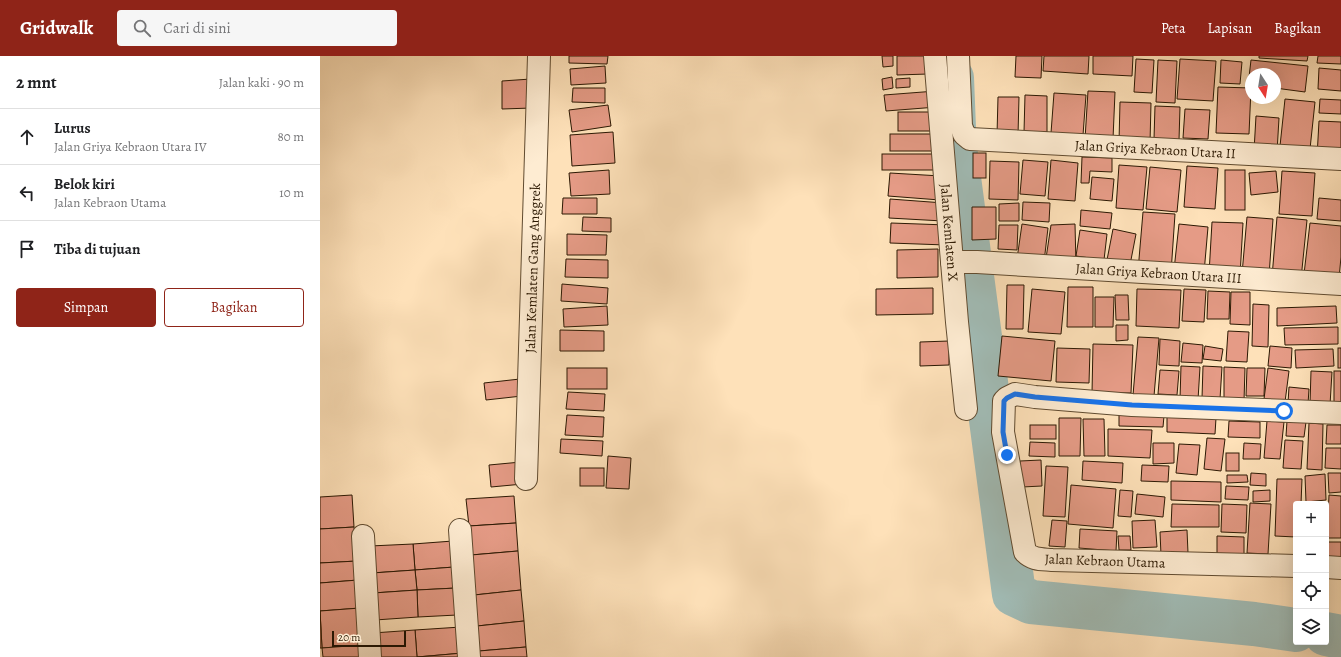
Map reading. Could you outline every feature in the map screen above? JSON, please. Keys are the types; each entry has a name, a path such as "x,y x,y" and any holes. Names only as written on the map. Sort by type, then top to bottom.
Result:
{"street":[{"name":"Jalan Kemlaten Gang Anggrek","path":"526,479 539,56"},
{"name":"Jalan Kemlaten X","path":"935,56 966,409"},
{"name":"Jalan Griya Kebraon Utara II","path":"958,56 961,126 964,134 970,139 1341,159"},
{"name":"Jalan Griya Kebraon Utara III","path":"952,262 977,262 1341,284"},
{"name":"Jalan Kebraon Utama","path":"1293,566 1034,559 1025,552 1003,432 1004,401 1015,394 1132,405 1341,413"},
{"path":"460,530 470,657"},
{"path":"362,536 370,657"},
{"path":"1329,567 1341,568"}],"building":[{"path":"569,56 608,56 607,64 569,63"},
{"path":"882,56 893,56 893,66 883,67"},
{"path":"897,56 927,56 928,74 897,75"},
{"path":"1016,56 1042,56 1041,78 1015,77"},
{"path":"1044,56 1089,56 1088,74 1043,71"},
{"path":"1093,56 1133,56 1132,76 1093,74"},
{"path":"1259,56 1308,56 1307,61 1259,58"},
{"path":"1318,56 1341,56 1341,64 1317,63"},
{"path":"1136,59 1154,60 1152,93 1134,92"},
{"path":"1180,59 1216,61 1213,101 1177,99"},
{"path":"1158,60 1177,61 1175,103 1156,102"},
{"path":"1221,60 1242,62 1240,84 1220,83"},
{"path":"1251,60 1308,66 1305,92 1281,89 1281,68 1250,68"},
{"path":"605,66 606,83 571,85 570,69"},
{"path":"1319,68 1341,70 1341,91 1318,89"},
{"path":"892,77 893,88 883,90 882,79"},
{"path":"910,78 910,87 896,88 896,79"},
{"path":"531,79 532,108 502,109 502,81"},
{"path":"1218,87 1245,88 1245,104 1250,104 1249,134 1216,133"},
{"path":"573,88 605,88 605,103 572,102"},
{"path":"936,91 937,107 886,111 884,95"},
{"path":"1088,91 1115,92 1113,139 1085,139"},
{"path":"1054,93 1086,95 1083,135 1051,133"},
{"path":"1025,95 1047,96 1047,132 1024,132"},
{"path":"998,97 1019,97 1018,135 997,135"},
{"path":"1285,99 1315,102 1310,149 1280,146"},
{"path":"1320,99 1341,100 1341,114 1319,113"},
{"path":"1120,102 1151,103 1150,143 1119,142"},
{"path":"608,105 611,126 572,132 569,110"},
{"path":"1155,106 1180,107 1179,140 1154,139"},
{"path":"1185,109 1210,110 1208,139 1183,138"},
{"path":"898,112 938,112 938,131 898,131"},
{"path":"1256,116 1279,118 1277,152 1254,151"},
{"path":"1319,121 1341,122 1341,158 1317,157"},
{"path":"613,132 615,163 572,166 570,135"},
{"path":"890,134 937,134 937,151 890,151"},
{"path":"973,153 986,153 986,178 973,178"},
{"path":"882,154 940,154 940,170 882,170"},
{"path":"1082,157 1112,158 1112,172 1090,171 1089,183 1081,183"},
{"path":"1023,160 1048,162 1045,196 1020,194"},
{"path":"1051,160 1078,163 1075,201 1048,199"},
{"path":"990,161 1019,162 1018,200 989,199"},
{"path":"1119,165 1147,167 1143,210 1116,208"},
{"path":"1187,166 1218,168 1215,209 1184,207"},
{"path":"1150,167 1181,170 1177,212 1146,209"},
{"path":"609,170 610,194 571,196 569,173"},
{"path":"1225,170 1245,170 1245,210 1225,210"},
{"path":"1276,171 1278,192 1251,195 1249,173"},
{"path":"1282,171 1315,173 1312,216 1279,214"},
{"path":"890,173 941,176 940,200 888,196"},
{"path":"1092,177 1114,179 1112,201 1090,199"},
{"path":"563,198 597,198 597,214 562,214"},
{"path":"1319,198 1341,200 1341,221 1317,219"},
{"path":"890,199 944,203 943,221 889,218"},
{"path":"1023,202 1050,203 1049,222 1022,220"},
{"path":"1019,203 1019,221 999,221 999,204"},
{"path":"972,207 996,207 996,239 972,240"},
{"path":"1081,210 1112,213 1110,229 1080,226"},
{"path":"1143,212 1175,214 1171,273 1138,271"},
{"path":"583,217 611,218 611,232 582,231"},
{"path":"1247,217 1273,219 1269,276 1242,274"},
{"path":"1277,217 1307,220 1301,279 1272,277"},
{"path":"1212,222 1243,223 1240,276 1209,274"},
{"path":"891,223 947,225 946,245 890,243"},
{"path":"1310,223 1341,226 1339,278 1304,274"},
{"path":"1022,224 1048,228 1044,262 1017,259"},
{"path":"1075,224 1076,265 1045,265 1051,225"},
{"path":"1179,224 1208,227 1204,273 1174,270"},
{"path":"999,225 1018,225 1017,250 998,249"},
{"path":"1113,229 1136,234 1130,265 1107,260"},
{"path":"1080,230 1107,234 1104,260 1076,256"},
{"path":"567,234 607,235 606,255 567,255"},
{"path":"938,249 938,277 897,278 897,250"},
{"path":"566,259 608,260 608,278 565,277"},
{"path":"562,284 608,288 607,304 561,301"},
{"path":"1007,285 1024,285 1023,329 1006,329"},
{"path":"1068,287 1093,287 1093,327 1067,327"},
{"path":"933,288 933,314 876,315 876,289"},
{"path":"1032,289 1065,292 1061,334 1028,332"},
{"path":"1137,289 1181,290 1179,328 1136,326"},
{"path":"1184,289 1206,290 1204,322 1182,321"},
{"path":"1208,291 1230,292 1229,319 1207,319"},
{"path":"1231,292 1250,292 1250,325 1230,324"},
{"path":"1115,295 1128,295 1129,320 1116,320"},
{"path":"1095,297 1114,297 1113,327 1095,327"},
{"path":"1253,304 1269,305 1268,347 1252,346"},
{"path":"607,306 608,325 564,327 563,309"},
{"path":"1336,306 1337,323 1277,326 1277,308"},
{"path":"1116,325 1128,325 1128,340 1116,341"},
{"path":"1338,327 1338,344 1285,345 1284,328"},
{"path":"560,330 604,331 604,351 560,351"},
{"path":"1228,331 1249,332 1247,362 1226,361"},
{"path":"1002,336 1055,341 1051,381 998,376"},
{"path":"1138,337 1159,338 1154,396 1133,395"},
{"path":"1160,339 1180,341 1179,366 1159,365"},
{"path":"949,341 949,365 920,366 920,342"},
{"path":"1183,343 1203,345 1202,363 1181,362"},
{"path":"1093,344 1133,345 1131,393 1092,393"},
{"path":"1205,346 1223,349 1221,361 1203,359"},
{"path":"1270,346 1292,348 1291,368 1268,366"},
{"path":"1057,348 1090,349 1089,383 1056,382"},
{"path":"1338,348 1341,348 1341,368 1338,368"},
{"path":"1333,349 1334,366 1296,368 1295,350"},
{"path":"1181,366 1200,367 1198,400 1180,399"},
{"path":"1203,366 1222,367 1220,399 1202,398"},
{"path":"1224,367 1245,368 1244,401 1224,401"},
{"path":"567,368 607,368 607,389 567,389"},
{"path":"1247,368 1265,368 1264,396 1246,396"},
{"path":"1268,368 1289,371 1285,402 1264,399"},
{"path":"1160,370 1179,371 1177,395 1158,394"},
{"path":"1311,371 1332,372 1330,405 1310,404"},
{"path":"1334,371 1341,371 1341,404 1334,404"},
{"path":"520,379 522,396 486,400 484,383"},
{"path":"1289,387 1309,389 1308,404 1288,403"},
{"path":"568,392 605,394 604,411 566,409"},
{"path":"1119,414 1164,416 1163,427 1119,426"},
{"path":"567,415 604,417 603,437 565,435"},
{"path":"1167,416 1216,418 1215,434 1167,432"},
{"path":"1059,418 1081,418 1080,456 1059,456"},
{"path":"1083,419 1104,419 1105,456 1084,456"},
{"path":"1229,421 1260,422 1260,438 1228,437"},
{"path":"1267,421 1284,422 1280,459 1264,458"},
{"path":"1287,421 1306,422 1304,437 1286,436"},
{"path":"1309,423 1323,424 1322,470 1307,469"},
{"path":"1030,425 1056,425 1056,439 1030,439"},
{"path":"1327,425 1341,425 1341,444 1326,444"},
{"path":"1108,429 1152,430 1150,458 1108,456"},
{"path":"1207,438 1225,439 1221,471 1204,469"},
{"path":"561,439 603,441 602,456 560,453"},
{"path":"1285,440 1303,441 1301,469 1283,468"},
{"path":"1030,442 1055,443 1055,457 1029,456"},
{"path":"1153,443 1174,443 1174,463 1153,464"},
{"path":"1244,443 1261,444 1260,459 1243,459"},
{"path":"1179,444 1200,445 1197,475 1176,473"},
{"path":"1326,448 1341,448 1341,469 1325,468"},
{"path":"1226,453 1239,453 1239,471 1226,471"},
{"path":"608,456 631,458 629,489 606,488"},
{"path":"1041,460 1042,486 1022,487 1020,461"},
{"path":"1083,461 1123,463 1122,483 1082,480"},
{"path":"521,462 523,484 491,487 489,465"},
{"path":"1142,465 1169,466 1168,482 1141,481"},
{"path":"1046,466 1068,467 1065,517 1043,516"},
{"path":"580,468 604,468 604,486 580,486"},
{"path":"1251,473 1266,474 1266,486 1250,485"},
{"path":"1328,473 1341,473 1341,492 1329,493"},
{"path":"1325,474 1326,500 1306,501 1305,476"},
{"path":"1227,475 1247,475 1248,482 1227,483"},
{"path":"1277,479 1302,479 1301,501 1293,501 1293,537 1275,536"},
{"path":"1171,481 1221,482 1221,502 1171,500"},
{"path":"1071,485 1116,489 1113,528 1068,524"},
{"path":"1226,486 1249,487 1248,500 1225,499"},
{"path":"1120,490 1133,491 1131,517 1118,516"},
{"path":"1270,490 1270,501 1253,502 1253,491"},
{"path":"1137,494 1165,497 1163,517 1135,514"},
{"path":"352,495 354,527 320,529 320,497"},
{"path":"1329,495 1341,496 1341,538 1329,538"},
{"path":"514,496 516,523 469,526 466,499"},
{"path":"1250,503 1271,504 1268,554 1247,553"},
{"path":"1172,504 1219,505 1219,527 1171,527"},
{"path":"1222,504 1247,505 1246,533 1221,532"},
{"path":"1052,520 1067,521 1065,547 1049,546"},
{"path":"1155,520 1157,547 1133,548 1132,521"},
{"path":"516,523 518,551 471,555 469,526"},
{"path":"354,527 357,561 320,563 320,529"},
{"path":"1080,529 1117,531 1116,551 1079,548"},
{"path":"1187,530 1188,553 1161,555 1160,532"},
{"path":"1118,536 1130,536 1131,550 1119,550"},
{"path":"1217,536 1244,537 1244,556 1217,556"},
{"path":"453,541 454,567 415,570 413,544"},
{"path":"1329,542 1341,542 1341,563 1329,562"},
{"path":"413,544 415,570 372,573 370,546"},
{"path":"518,551 521,590 474,595 471,555"},
{"path":"357,561 358,580 320,583 320,563"},
{"path":"454,567 456,588 417,590 415,570"},
{"path":"415,570 417,590 373,593 372,573"},
{"path":"358,580 360,608 320,611 320,583"},
{"path":"456,588 457,615 418,617 417,590"},
{"path":"417,590 418,617 375,620 373,593"},
{"path":"521,590 524,621 477,626 474,595"},
{"path":"360,608 362,645 322,648 320,611"},
{"path":"320,611 322,648 320,648"},
{"path":"524,621 526,647 479,651 477,626"},
{"path":"461,627 463,653 417,657 415,630"},
{"path":"415,630 417,657 375,657 373,633"},
{"path":"362,645 363,657 323,657 322,648"},
{"path":"526,647 527,657 479,657 479,651"},
{"path":"463,653 463,657 417,657"}],"waterway":[{"path":"952,78 956,155 1014,594 1031,602 1254,624 1293,630"},
{"path":"1329,635 1341,637"}],"route":[{"path":"1007,455 1003,432 1004,401 1015,394 1132,405 1284,411"}]}
